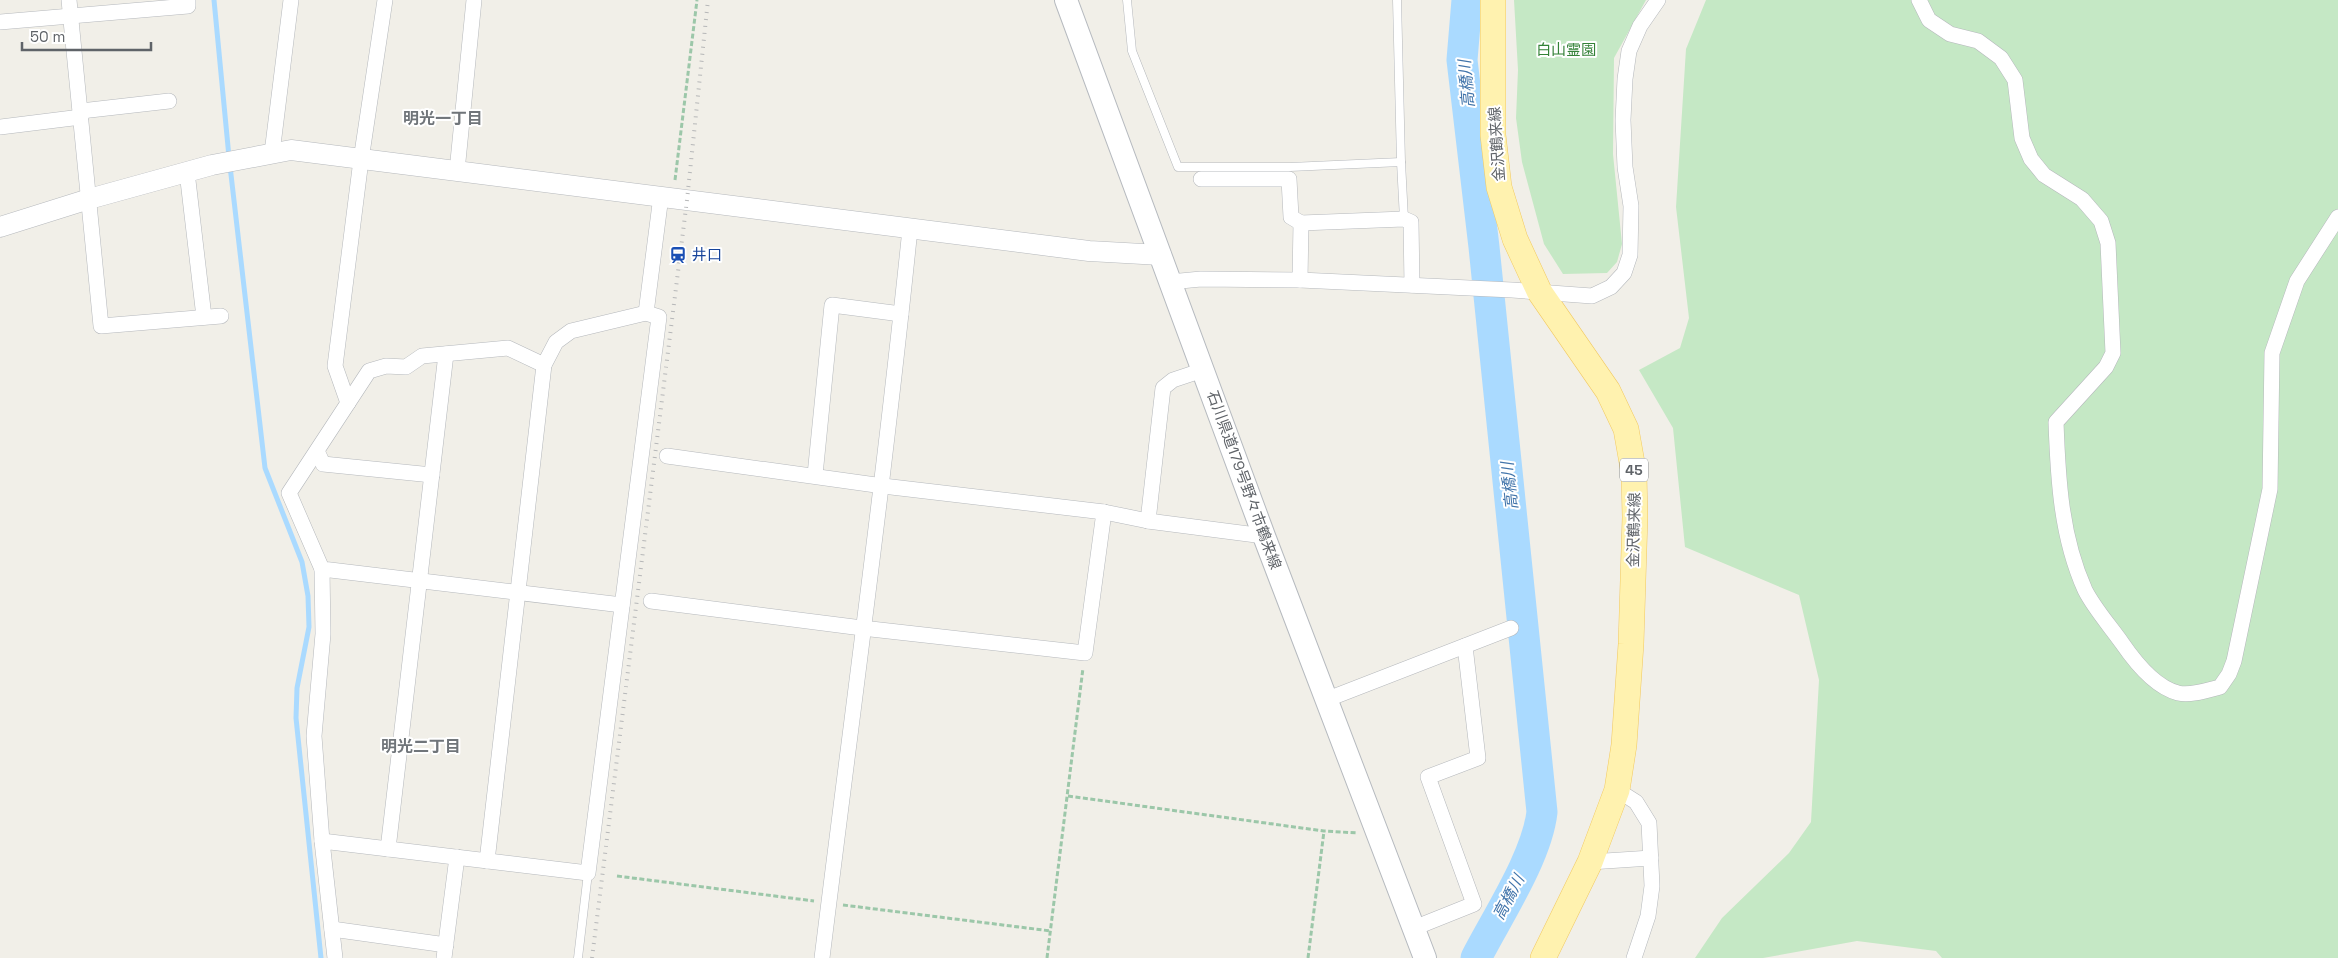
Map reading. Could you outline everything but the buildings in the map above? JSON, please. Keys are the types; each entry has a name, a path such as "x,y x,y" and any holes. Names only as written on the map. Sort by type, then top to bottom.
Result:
{"main road":[{"name":"石川県道179号野々市鶴来線","path":"1066,0 1264,536 1426,958"},
{"name":"金沢鶴来線","path":"1493,0 1494,135 1499,187 1515,239 1539,291 1608,391 1626,428 1634,474 1635,517 1631,644 1624,745 1618,790 1590,862 1543,958"}],"street":[{"path":"70,0 101,326 221,316"},
{"path":"0,22 188,6 188,0"},
{"path":"272,152 291,0"},
{"path":"348,403 336,366 361,160 385,0"},
{"path":"457,171 474,0"},
{"path":"1170,282 1201,279 1300,280 1412,284 1592,296 1610,287 1624,273 1630,255 1632,232 1623,120 1625,79 1629,51 1640,26 1658,0"},
{"path":"1919,0 1929,20 1950,34 1978,41 2001,58 2015,80 2022,138 2031,159 2044,176 2082,199 2101,221 2108,243 2113,353 2106,367 2056,422 2059,484 2066,532 2086,590 2112,629 2138,665 2159,683 2179,693 2220,687 2229,674 2234,661 2270,489 2272,352 2297,281 2338,217"},
{"path":"0,127 169,101"},
{"path":"0,227 89,199 220,163 291,150 1089,251 1161,255"},
{"path":"187,172 204,317"},
{"path":"1201,180 1289,179 1291,217 1301,222 1404,219 1411,222 1412,284"},
{"path":"646,313 667,197"},
{"path":"1300,280 1301,222"},
{"path":"822,958 862,628 883,486 910,229"},
{"path":"815,475 832,305 901,314"},
{"path":"322,841 457,857 487,861 588,873 659,317 646,313 571,331 556,342 544,365 487,861"},
{"path":"335,958 322,841 314,736 323,634 322,569 289,493 369,371 386,366 406,367 422,356 508,348 544,365"},
{"path":"388,849 421,581 446,354"},
{"path":"1148,521 1163,388 1173,380 1203,370"},
{"path":"317,451 323,464 432,475"},
{"path":"667,456 815,475 883,486 1104,512 1148,521 1264,536"},
{"path":"651,601 862,628 1085,653 1104,512"},
{"path":"322,569 622,605"},
{"path":"1328,699 1511,628"},
{"path":"1414,928 1474,904 1428,778 1478,758 1466,646"},
{"path":"1618,790 1636,802 1649,823 1652,886 1648,916 1634,958"},
{"path":"332,929 445,951 457,857"},
{"path":"1590,862 1651,858"}],"lane":[{"path":"1127,0 1132,51 1178,167 1290,167 1402,162"},
{"path":"1397,0 1404,219"},
{"path":"578,958 588,873"}],"path":[{"path":"667,197 697,0"},
{"path":"1047,958 1085,653"},
{"path":"1068,796 1324,831 1378,834"},
{"path":"1308,958 1324,831"}],"green space":[{"name":"白山霊園","path":"1514,0 1646,0 1614,58 1613,154 1622,244 1617,262 1607,273 1563,274 1544,244 1522,162 1516,118 1518,70"},
{"path":"1706,0 2338,0 2338,958 1942,958 1936,951 1857,941 1763,958 1695,958 1722,918 1789,853 1811,822 1819,680 1799,595 1685,547 1673,428 1639,370 1680,348 1689,318 1676,207 1686,49"}],"waterway":[{"path":"214,0 229,157"},
{"name":"高橋川","path":"1467,0 1462,60 1484,247 1542,812 1533,848 1505,906 1476,958"},
{"path":"230,166 265,468 302,562 308,596 309,627 297,688 296,718 321,958"}],"railway":[{"path":"592,958 687,200 708,0"}],"place":[{"name":"井口","path":"678,255"}],"district":[{"name":"明光一丁目","path":"443,118"},
{"name":"明光二丁目","path":"421,746"}]}
